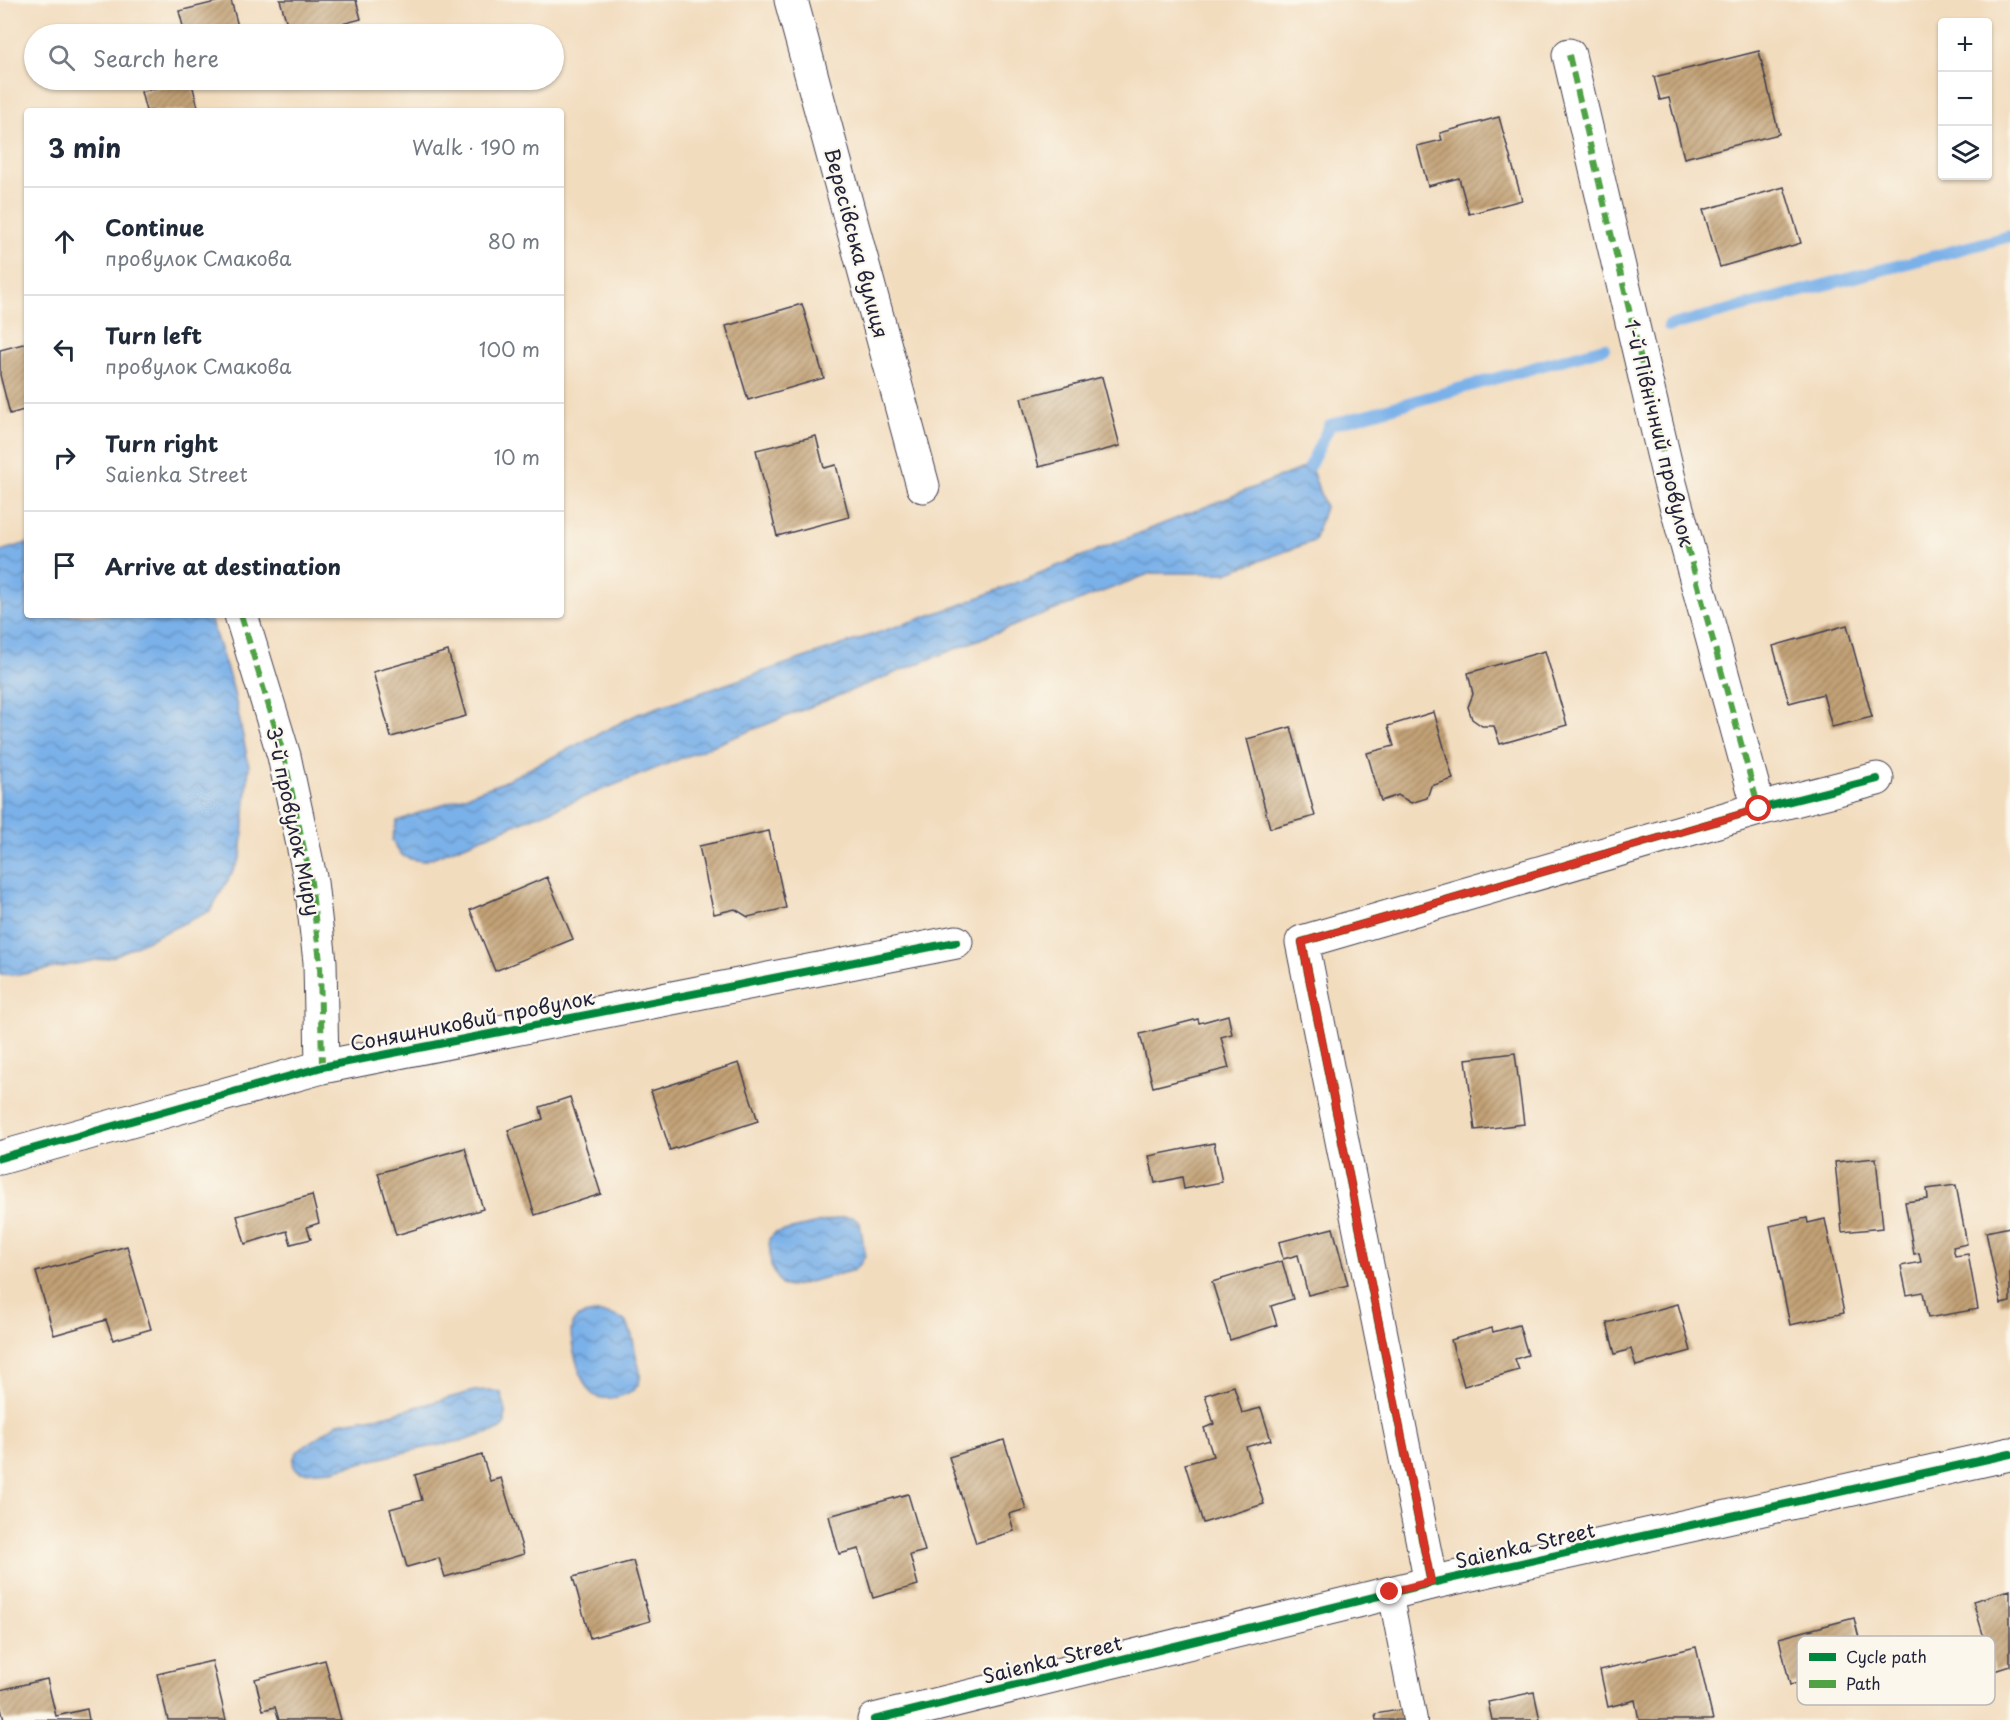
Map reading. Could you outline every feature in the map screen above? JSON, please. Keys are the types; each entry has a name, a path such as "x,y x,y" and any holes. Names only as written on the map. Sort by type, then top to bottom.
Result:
{"street":[{"name":"Вересівська вулиця","path":"791,0 923,486"},
{"name":"1-й Північний провулок","path":"1569,55 1670,483 1759,809"},
{"name":"3-й провулок Миру","path":"242,618 284,756 311,882 320,962 322,1067"},
{"path":"1431,1582 1302,942 1759,809 1877,779"},
{"name":"Соняшниковий провулок","path":"0,1158 322,1067 956,942"},
{"name":"Saienka Street","path":"874,1720 1431,1582 2010,1454"}],"lane":[{"path":"1390,1592 1415,1720"}],"water":[{"path":"1310,465 1325,507 1314,541 1226,573 1151,573 424,861 401,854 392,839 397,821 501,783 638,714 960,605"},
{"path":"24,544 24,618 210,618 233,688 249,766 241,857 210,911 112,957 18,975 0,974 0,551"},
{"path":"852,1217 860,1223 865,1255 861,1263 854,1270 790,1287 781,1285 771,1266 769,1239 775,1233"},
{"path":"595,1313 616,1316 623,1320 633,1339 640,1379 636,1387 625,1395 610,1398 596,1396 591,1393 583,1380 575,1358 571,1336 572,1327 576,1319"},
{"path":"490,1390 501,1393 505,1407 505,1424 499,1430 466,1440 332,1470 301,1472 294,1468 293,1460 297,1452 338,1423 387,1415 474,1391"}],"building":[{"path":"231,0 237,24 182,24 179,11"},
{"path":"280,0 356,0 361,19 342,24 287,24"},
{"path":"1759,51 1779,134 1684,158 1669,98 1660,100 1654,77"},
{"path":"194,90 198,108 145,108 141,92"},
{"path":"1499,117 1522,200 1469,214 1459,178 1428,186 1417,146 1442,140 1440,133"},
{"path":"1784,187 1801,243 1720,267 1703,210"},
{"path":"802,304 824,378 748,400 726,326"},
{"path":"24,344 24,410 10,414 0,375 0,350"},
{"path":"1102,377 1120,446 1039,467 1021,398"},
{"path":"816,436 824,468 836,465 849,517 777,536 756,450"},
{"path":"1847,625 1872,717 1832,727 1823,694 1789,703 1773,646"},
{"path":"448,651 466,716 391,737 373,672"},
{"path":"1545,651 1567,725 1500,744 1494,726 1482,726 1472,719 1468,707 1473,694 1468,673"},
{"path":"1434,712 1453,779 1431,786 1427,798 1411,803 1398,795 1381,801 1367,753 1394,746 1388,726"},
{"path":"1291,727 1315,816 1270,828 1247,739"},
{"path":"769,831 786,908 748,917 735,909 714,914 699,846"},
{"path":"547,877 573,939 495,971 470,910"},
{"path":"1228,1015 1232,1034 1221,1037 1229,1068 1153,1087 1140,1034 1198,1019 1199,1023"},
{"path":"1515,1053 1524,1124 1475,1130 1466,1059"},
{"path":"739,1063 758,1121 670,1150 651,1091"},
{"path":"570,1097 601,1194 535,1215 508,1130 543,1119 540,1107"},
{"path":"1214,1143 1222,1182 1184,1189 1182,1177 1155,1183 1149,1156"},
{"path":"465,1148 483,1209 396,1235 378,1173"},
{"path":"1876,1158 1883,1228 1842,1232 1835,1162"},
{"path":"1956,1185 1967,1244 1953,1247 1955,1256 1968,1254 1978,1309 1928,1318 1923,1292 1907,1295 1901,1266 1921,1262 1919,1253 1914,1254 1905,1202 1928,1199 1927,1189"},
{"path":"312,1195 319,1223 307,1227 311,1239 291,1244 287,1231 245,1244 237,1216"},
{"path":"1807,1218 1808,1223 1825,1219 1844,1313 1790,1325 1770,1226"},
{"path":"2010,1227 2010,1302 2001,1304 1986,1232"},
{"path":"1333,1228 1348,1285 1308,1295 1298,1255 1283,1259 1279,1242"},
{"path":"127,1246 151,1329 113,1340 106,1320 54,1335 36,1272"},
{"path":"1282,1261 1293,1299 1271,1306 1277,1325 1230,1340 1212,1282"},
{"path":"1678,1304 1691,1351 1636,1366 1631,1349 1615,1354 1607,1323"},
{"path":"1519,1325 1528,1355 1515,1359 1519,1370 1464,1386 1451,1340 1492,1328 1493,1332"},
{"path":"1234,1386 1242,1413 1261,1408 1271,1440 1246,1447 1264,1504 1203,1523 1185,1464 1213,1456 1204,1428 1214,1424 1205,1395"},
{"path":"1004,1440 1026,1509 1009,1514 1014,1531 976,1543 949,1457"},
{"path":"482,1455 490,1481 501,1478 524,1554 445,1577 439,1558 407,1567 390,1509 422,1500 415,1475"},
{"path":"908,1494 925,1551 910,1555 918,1585 873,1598 859,1549 839,1554 829,1516"},
{"path":"633,1561 650,1621 590,1638 573,1577"},
{"path":"2010,1590 2010,1666 1995,1671 1995,1636 1984,1636 1973,1601"},
{"path":"1854,1618 1858,1636 1797,1636 1797,1683 1790,1685 1779,1638"},
{"path":"1696,1647 1713,1720 1639,1720 1635,1700 1608,1707 1600,1670"},
{"path":"325,1660 341,1720 279,1720 275,1707 263,1710 255,1679"},
{"path":"212,1661 226,1720 168,1720 157,1674"},
{"path":"47,1679 56,1716 87,1709 89,1720 4,1720 0,1705 0,1690"},
{"path":"1534,1692 1540,1720 1492,1720 1488,1702"},
{"path":"1404,1709 1406,1720 1376,1720 1375,1714"}],"waterway":[{"path":"1669,326 2010,236"},
{"path":"1310,465 1330,425 1604,348"}],"marked path":[{"path":"1569,55 1670,483 1759,809"},
{"path":"242,618 284,756 311,882 320,962 322,1067"}],"cycle path":[{"path":"1431,1583 1302,942 1759,809 1877,779"},
{"path":"0,1158 322,1067 956,942"},
{"path":"874,1720 1431,1583 2010,1454"}],"route":[{"path":"1390,1592 1431,1582 1302,942 1759,809"}]}
